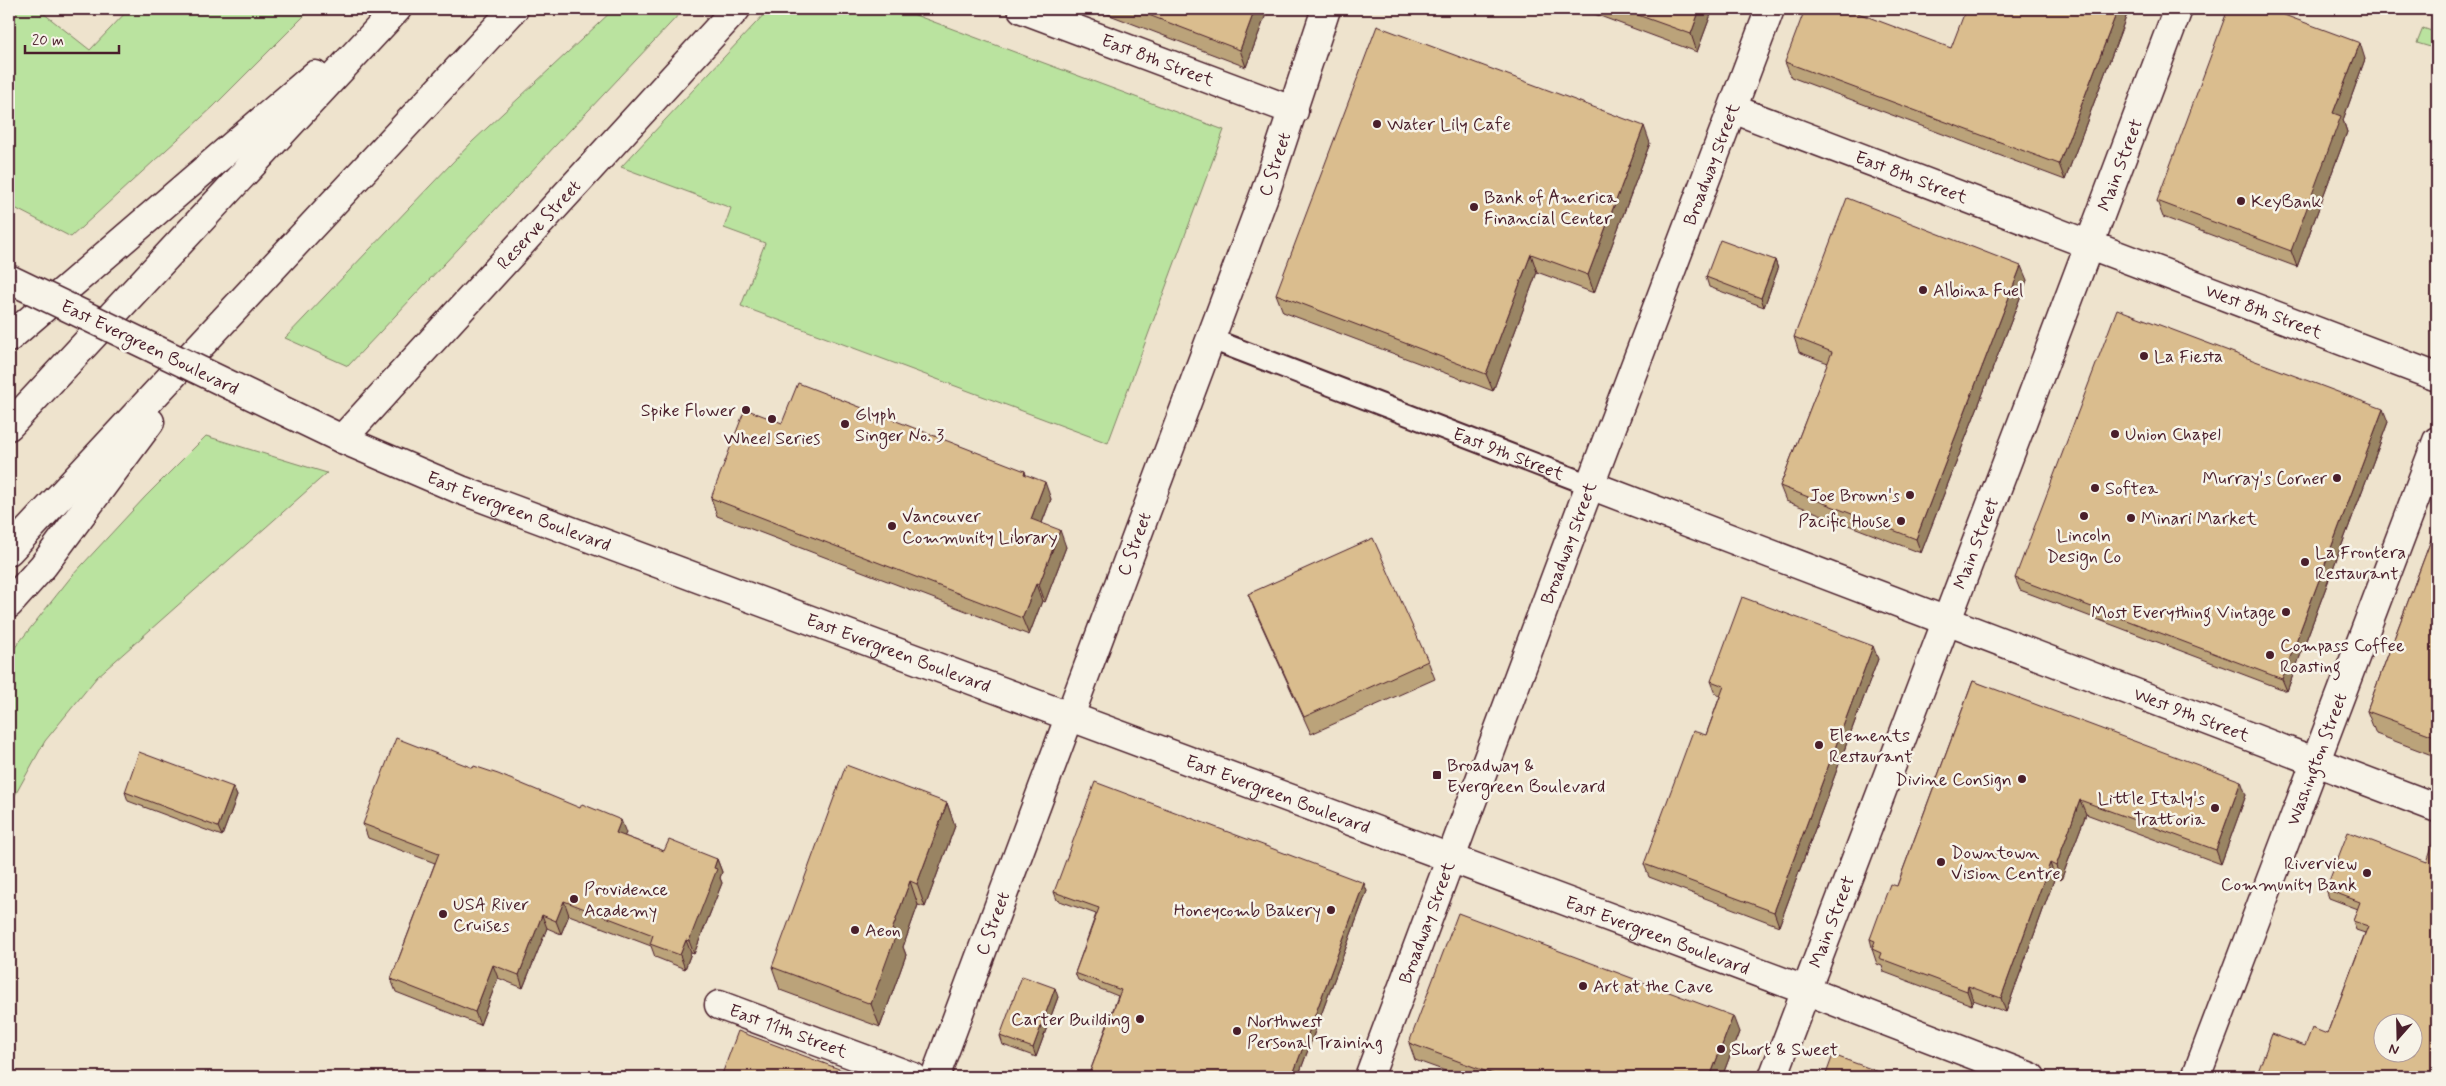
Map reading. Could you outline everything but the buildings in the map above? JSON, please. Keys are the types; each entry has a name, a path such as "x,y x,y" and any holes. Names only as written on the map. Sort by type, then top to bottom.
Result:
{"main road":[{"path":"9,338 392,9"},
{"path":"9,426 397,9"},
{"path":"9,551 514,9"},
{"path":"467,59 530,9"},
{"name":"Reserve Street","path":"342,439 736,9"},
{"name":"East 8th Street","path":"1022,9 1294,110"},
{"name":"C Street","path":"935,1077 1211,339 1294,110 1326,9"},
{"name":"Broadway Street","path":"1369,1077 1770,9"},
{"name":"Main Street","path":"1773,1077 1945,621 2091,245 2178,9"},
{"name":"East 8th Street","path":"1732,109 2091,245"},
{"name":"West 8th Street","path":"2091,245 2437,377"},
{"name":"East Evergreen Boulevard","path":"9,279 342,439 461,490 1805,990 2031,1077"},
{"path":"9,604 42,566 234,309"},
{"name":"Washington Street","path":"2196,1077 2437,441"},
{"name":"East 9th Street","path":"1590,485 1945,621"},
{"name":"West 9th Street","path":"1945,621 2437,808"},
{"name":"East 11th Street","path":"719,1005 913,1077"}],"street":[{"name":"East 9th Street","path":"1211,339 1590,485"}],"green space":[{"path":"9,9 38,9 90,50 129,9 311,9 213,107 71,237 9,205"},
{"path":"614,9 684,9 348,366 285,338 472,142"},
{"path":"769,9 899,9 1224,130 1108,443 741,306 765,243 724,228 731,208 621,167"},
{"path":"2423,28 2437,33 2437,49 2417,43"},
{"path":"206,436 327,473 97,677 45,741 9,806 9,655 71,577 145,497"}],"place":[{"name":"Water Lily Cafe","path":"1377,124"},
{"name":"KeyBank","path":"2241,201"},
{"name":"Bank of America Financial Center","path":"1474,207"},
{"name":"Albina Fuel","path":"1923,290"},
{"name":"La Fiesta","path":"2144,356"},
{"name":"Spike Flower","path":"746,410"},
{"name":"Wheel Series","path":"772,419"},
{"name":"Glyph Singer No. 3","path":"845,424"},
{"name":"Union Chapel","path":"2115,434"},
{"name":"Murray's Corner","path":"2337,478"},
{"name":"Softea","path":"2095,488"},
{"name":"Joe Brown's","path":"1910,495"},
{"name":"Lincoln Design Co","path":"2084,516"},
{"name":"Minari Market","path":"2131,518"},
{"name":"Pacific House","path":"1901,521"},
{"name":"Vancouver Community Library","path":"892,526"},
{"name":"La Frontera Restaurant","path":"2305,562"},
{"name":"Most Everything Vintage","path":"2286,612"},
{"name":"Compass Coffee Roasting","path":"2270,655"},
{"name":"Elements Restaurant","path":"1819,745"},
{"name":"Broadway & Evergreen Boulevard","path":"1437,775"},
{"name":"Divine Consign","path":"2022,779"},
{"name":"Little Italy's Trattoria","path":"2215,808"},
{"name":"Downtown Vision Centre","path":"1941,862"},
{"name":"Riverview Community Bank","path":"2367,873"},
{"name":"Providence Academy","path":"574,899"},
{"name":"Honeycomb Bakery","path":"1331,910"},
{"name":"USA River Cruises","path":"443,914"},
{"name":"Aeon","path":"855,930"},
{"name":"Art at the Cave","path":"1583,986"},
{"name":"Carter Building","path":"1140,1019"},
{"name":"Northwest Personal Training","path":"1237,1031"},
{"name":"Short & Sweet","path":"1721,1049"}]}
